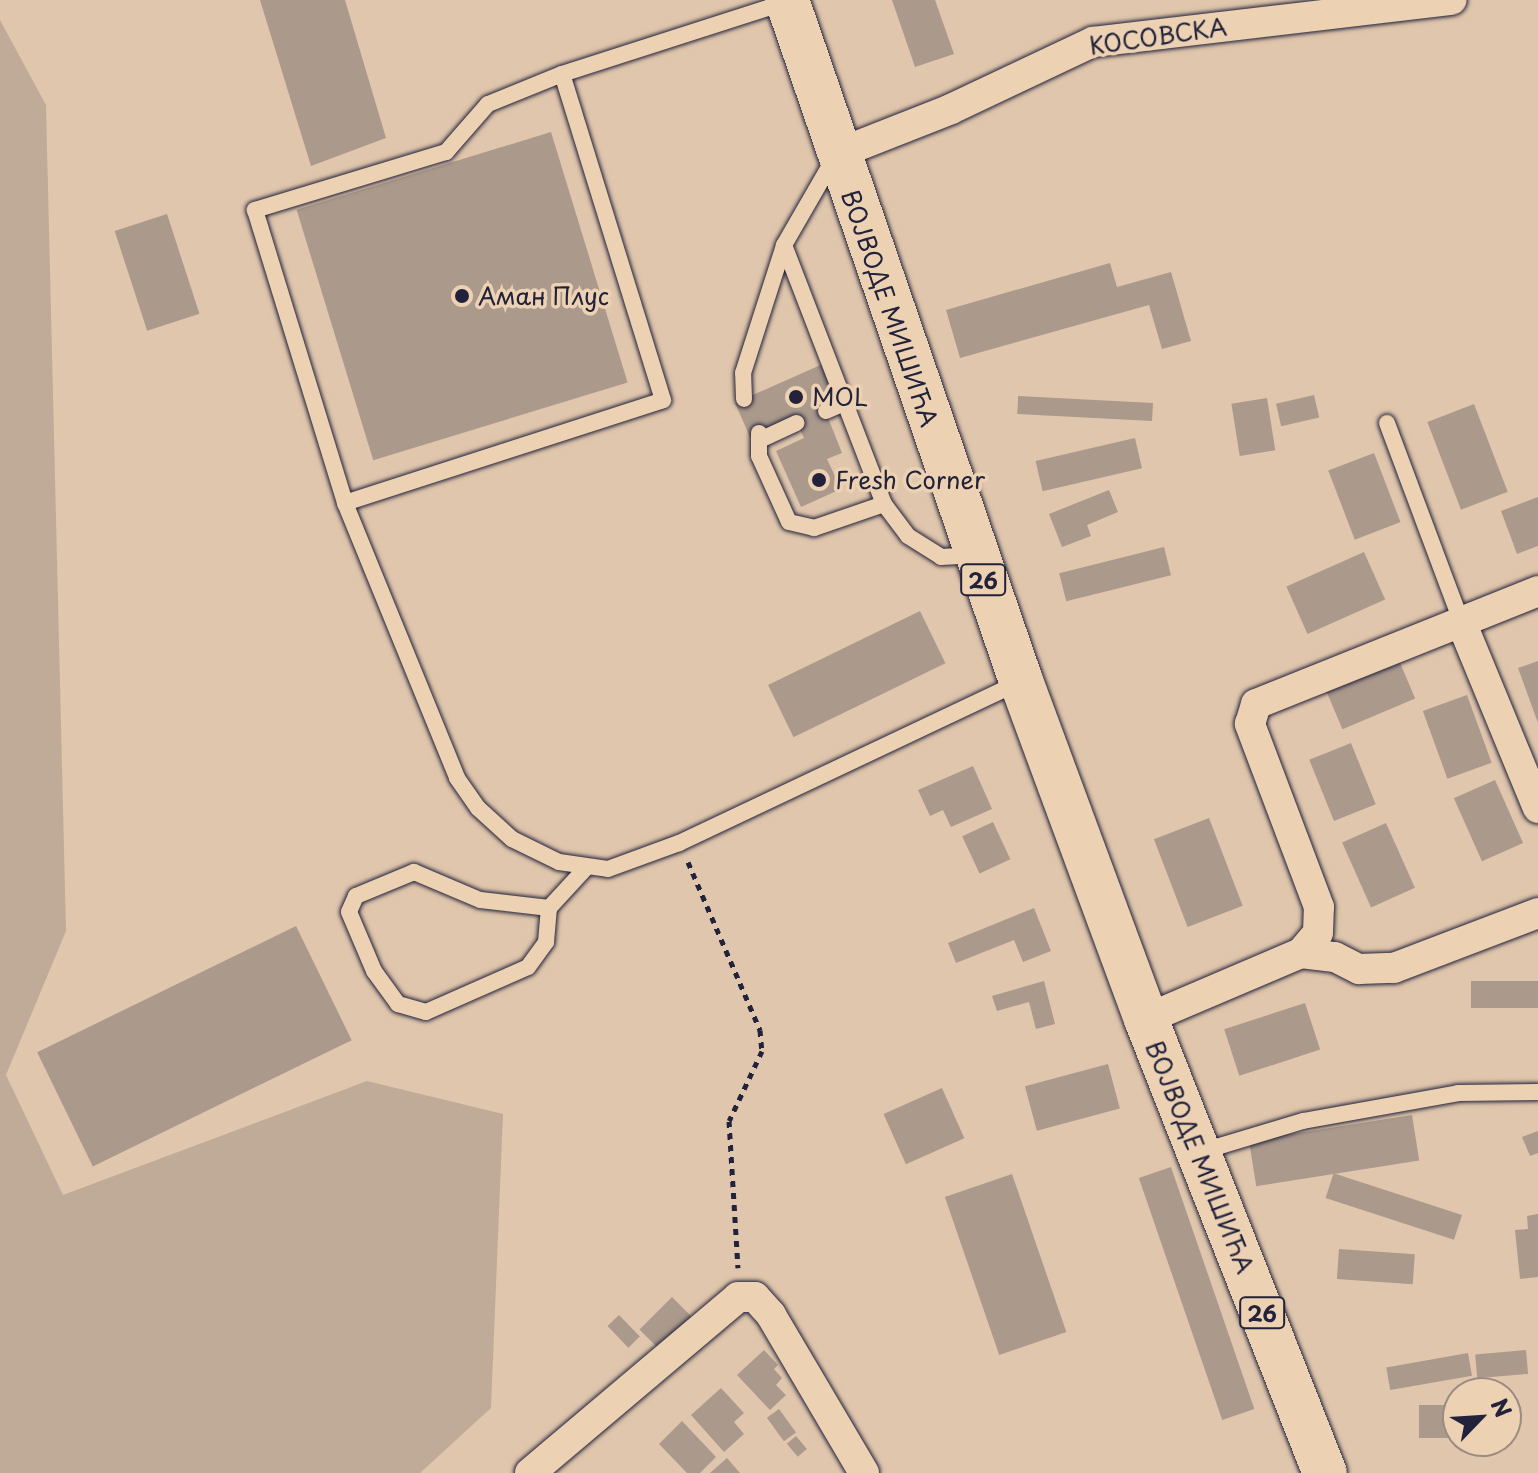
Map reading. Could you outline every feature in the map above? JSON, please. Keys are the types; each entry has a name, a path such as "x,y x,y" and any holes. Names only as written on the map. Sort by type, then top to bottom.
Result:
{"main road":[{"name":"ВОЈВОДЕ МИШИЋА","path":"787,1 974,555 1317,1471"}],"street":[{"name":"КОСОВСКА","path":"837,154 951,109 1093,42 1452,0"},
{"path":"1301,953 1318,933 1319,907 1250,724 1256,704 1538,591"},
{"path":"1462,624 1538,808"},
{"path":"1301,953 1335,957 1359,969 1394,968 1538,913"},
{"name":"ВОЈВОДЕ МИШИЋА","path":"1146,1019 1301,953"},
{"path":"530,1473 738,1297 755,1297 771,1315 864,1473"}],"lane":[{"path":"787,1 562,74 488,104 446,152 255,210 345,503 457,778 478,808 512,839 559,862 585,869 608,869 679,843 1021,681"},
{"path":"345,503 663,400 562,74"},
{"path":"744,399 743,373 784,245 837,154"},
{"path":"784,245 884,504 908,536 941,557 974,555"},
{"path":"826,411 844,403"},
{"path":"797,423 761,436 759,456 789,522 814,528 884,504"},
{"path":"1387,423 1462,624"},
{"path":"549,908 480,900 408,872 356,896 349,912 374,971 398,1004 420,1012 528,967 546,942 549,908 585,869"},
{"path":"1199,1152 1303,1121 1458,1093 1538,1092"}],"path":[{"path":"679,843 760,1030 762,1051 729,1121 738,1297"}],"shaded area":[{"path":"0,20 46,105 66,931 6,1075 63,1195 367,1081 503,1114 491,1408 420,1473 0,1473"}],"building":[{"path":"260,0 345,0 386,138 311,166"},
{"path":"892,0 935,0 954,54 915,67"},
{"name":"Аман Плус","path":"551,132 628,383 373,460 297,210"},
{"path":"167,214 199,314 147,331 115,231"},
{"path":"1110,263 1117,287 1171,272 1191,341 1162,349 1149,305 960,358 946,310"},
{"path":"825,363 839,397 823,405 842,453 827,459 841,489 801,507 776,451 804,438 794,417 750,437 735,403"},
{"path":"1314,395 1319,417 1281,426 1276,404"},
{"path":"1018,396 1153,403 1152,421 1017,414"},
{"path":"1267,398 1275,450 1240,456 1231,404"},
{"path":"1474,404 1508,492 1461,510 1427,422"},
{"path":"1135,438 1142,468 1043,491 1036,461"},
{"path":"1374,453 1401,522 1355,540 1328,471"},
{"path":"1109,490 1118,512 1087,525 1091,536 1062,547 1049,514"},
{"path":"1538,497 1538,546 1517,554 1501,511"},
{"path":"1164,547 1171,575 1066,601 1059,573"},
{"path":"1364,552 1385,600 1307,634 1286,587"},
{"path":"920,611 945,663 794,737 768,685"},
{"path":"1398,658 1415,699 1342,729 1325,689"},
{"path":"1538,661 1538,723 1518,668"},
{"path":"1467,695 1492,763 1447,779 1423,711"},
{"path":"1351,743 1376,804 1334,821 1309,760"},
{"path":"973,766 992,809 951,827 943,810 930,816 918,790"},
{"path":"1495,780 1523,843 1482,861 1454,798"},
{"path":"1209,818 1243,906 1188,927 1154,839"},
{"path":"993,822 1010,859 980,874 962,836"},
{"path":"1386,823 1415,888 1371,907 1342,843"},
{"path":"1034,908 1051,951 1023,962 1014,940 956,963 948,943"},
{"path":"296,926 352,1040 93,1166 37,1052"},
{"path":"1044,981 1055,1024 1036,1029 1029,1002 997,1011 992,996"},
{"path":"1471,981 1538,981 1538,1008 1471,1008"},
{"path":"1305,1003 1320,1050 1239,1076 1224,1029"},
{"path":"1108,1064 1120,1108 1037,1131 1025,1086"},
{"path":"942,1088 964,1138 906,1164 884,1114"},
{"path":"1412,1115 1419,1160 1256,1186 1249,1141"},
{"path":"1538,1131 1538,1153 1530,1156 1522,1137"},
{"path":"1171,1167 1254,1409 1222,1420 1139,1178"},
{"path":"1334,1173 1462,1215 1454,1240 1326,1198"},
{"path":"1012,1174 1066,1332 999,1355 945,1197"},
{"path":"1538,1214 1538,1277 1520,1279 1515,1230 1528,1229 1527,1216"},
{"path":"1339,1249 1415,1254 1413,1284 1337,1279"},
{"path":"672,1297 694,1319 661,1351 639,1330"},
{"path":"619,1315 640,1337 628,1348 607,1326"},
{"path":"764,1350 778,1365 774,1369 782,1378 776,1385 786,1395 770,1410 737,1375"},
{"path":"1526,1350 1528,1374 1477,1377 1475,1354"},
{"path":"1468,1353 1472,1376 1442,1377 1442,1381 1390,1390 1386,1367"},
{"path":"721,1388 744,1413 734,1422 744,1434 724,1452 691,1415"},
{"path":"1419,1405 1442,1405 1442,1438 1419,1438"},
{"path":"779,1409 796,1432 784,1441 767,1418"},
{"path":"682,1421 716,1457 700,1473 687,1473 659,1444"},
{"path":"796,1436 807,1449 798,1457 787,1444"},
{"path":"727,1458 740,1473 710,1473"}],"place":[{"name":"Аман Плус","path":"462,296"},
{"name":"MOL","path":"796,397"},
{"name":"Fresh Corner","path":"819,480"}]}
